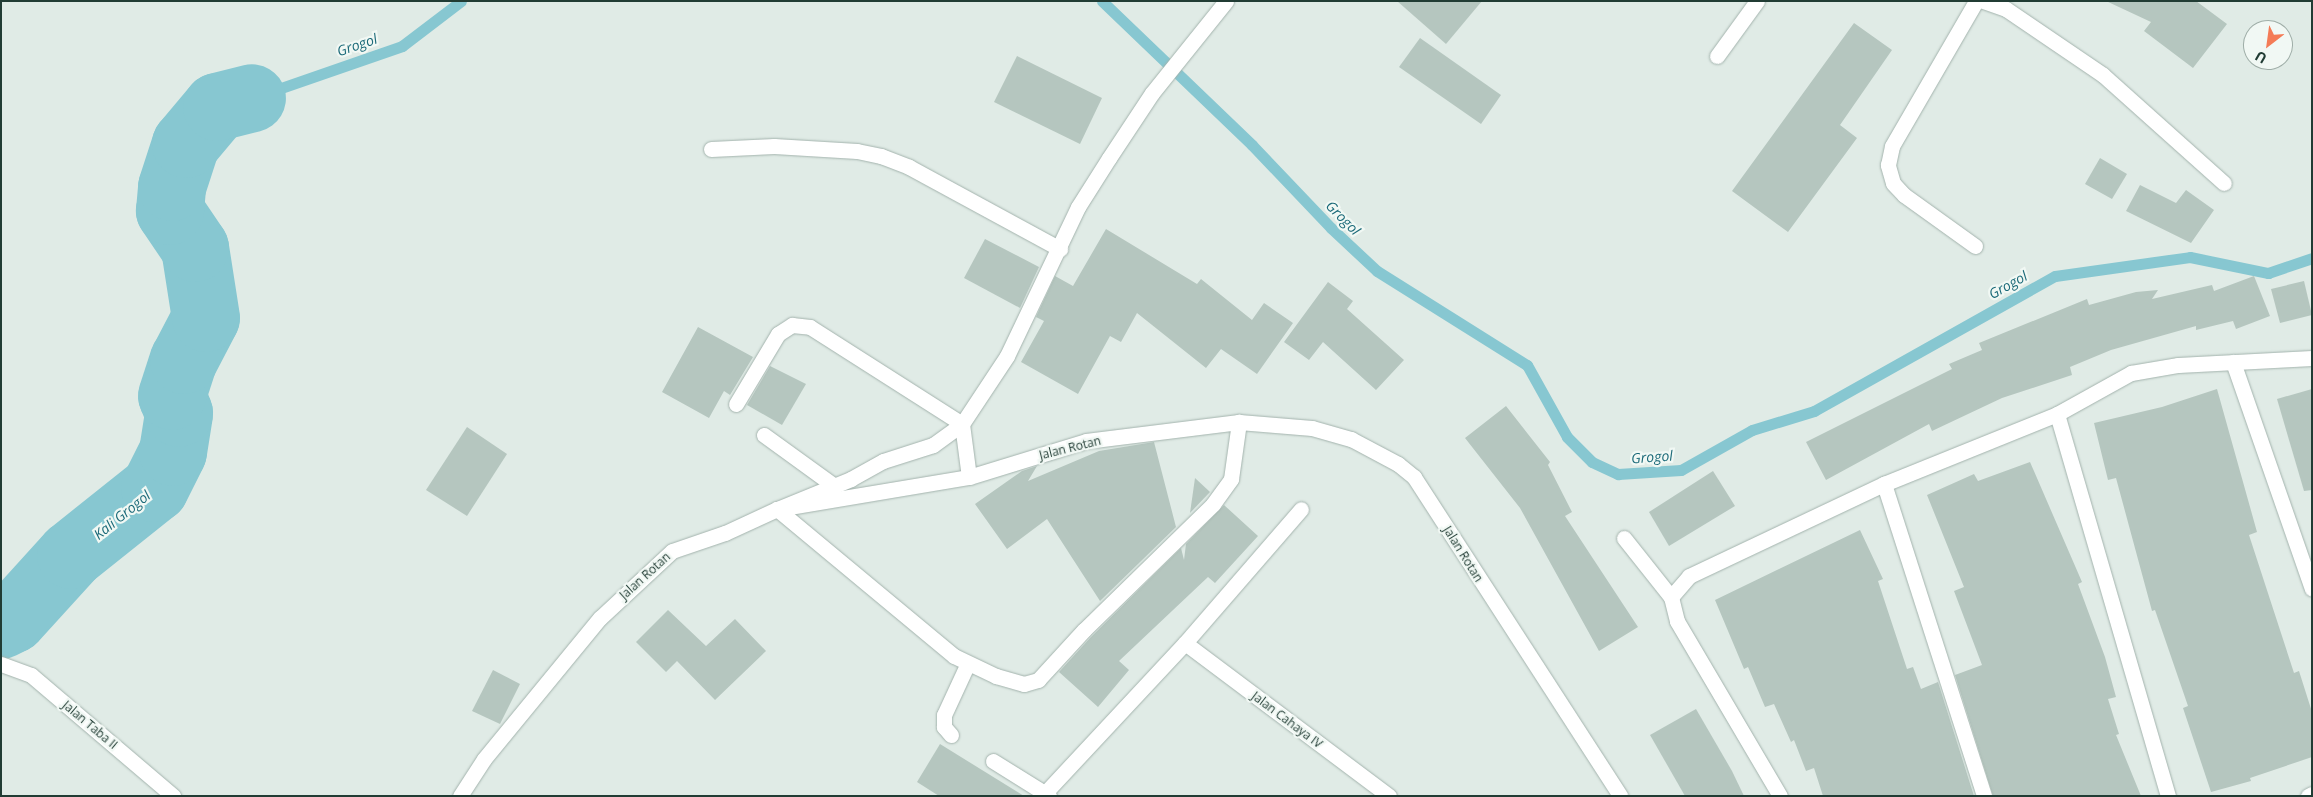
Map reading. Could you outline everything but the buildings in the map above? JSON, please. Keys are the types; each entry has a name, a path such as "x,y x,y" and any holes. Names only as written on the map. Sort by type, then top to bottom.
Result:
{"street":[{"path":"1226,1 1152,93 1078,207 1060,249 1007,356 962,424 933,445 883,461 778,509 954,656 1013,682 1038,680 1084,630 1213,504 1231,478 1239,422"},
{"path":"1717,56 1757,1"},
{"path":"1975,246 1904,195 1893,183 1888,165 1892,146 1976,1"},
{"path":"1984,1 2006,9 2103,75 2224,182"},
{"path":"711,149 774,146 857,151 881,156 909,167 1060,249"},
{"path":"736,404 778,334 792,325 810,327 962,424 969,476"},
{"path":"1671,597 1689,576 1884,484 2057,414 2131,373 2178,365 2312,358"},
{"path":"2233,362 2312,588"},
{"path":"2057,414 2168,796"},
{"name":"Jalan Rotan","path":"460,796 484,759 600,618 648,570 672,551 725,533 778,509 969,476 1086,441 1239,422 1312,428 1351,439 1398,464 1414,477 1620,796"},
{"path":"764,435 833,485"},
{"path":"1884,484 1984,796"},
{"path":"993,761 1047,795 1185,643 1300,509"},
{"path":"1624,538 1671,597 1677,621 1780,796"},
{"name":"Jalan Cahaya IV","path":"1185,643 1389,796"},
{"path":"951,735 944,727 944,715 968,662"},
{"name":"Jalan Taba II","path":"1,664 31,675 173,796"},
{"path":"2308,796 2312,794"}],"waterway":[{"name":"Grogol","path":"252,98 402,46 461,1"},
{"name":"Grogol","path":"1102,1 1252,145 1331,228 1377,271 1527,365 1567,437 1592,462 1618,474 1681,470 1752,430 1814,411 2055,276 2190,257 2268,273 2312,258"},
{"name":"Kali Grogol","path":"1,625 13,619 71,555 155,488 173,452 179,413 172,396 184,360 206,318 195,248 170,211 172,187 186,144 217,107 252,98"}]}
